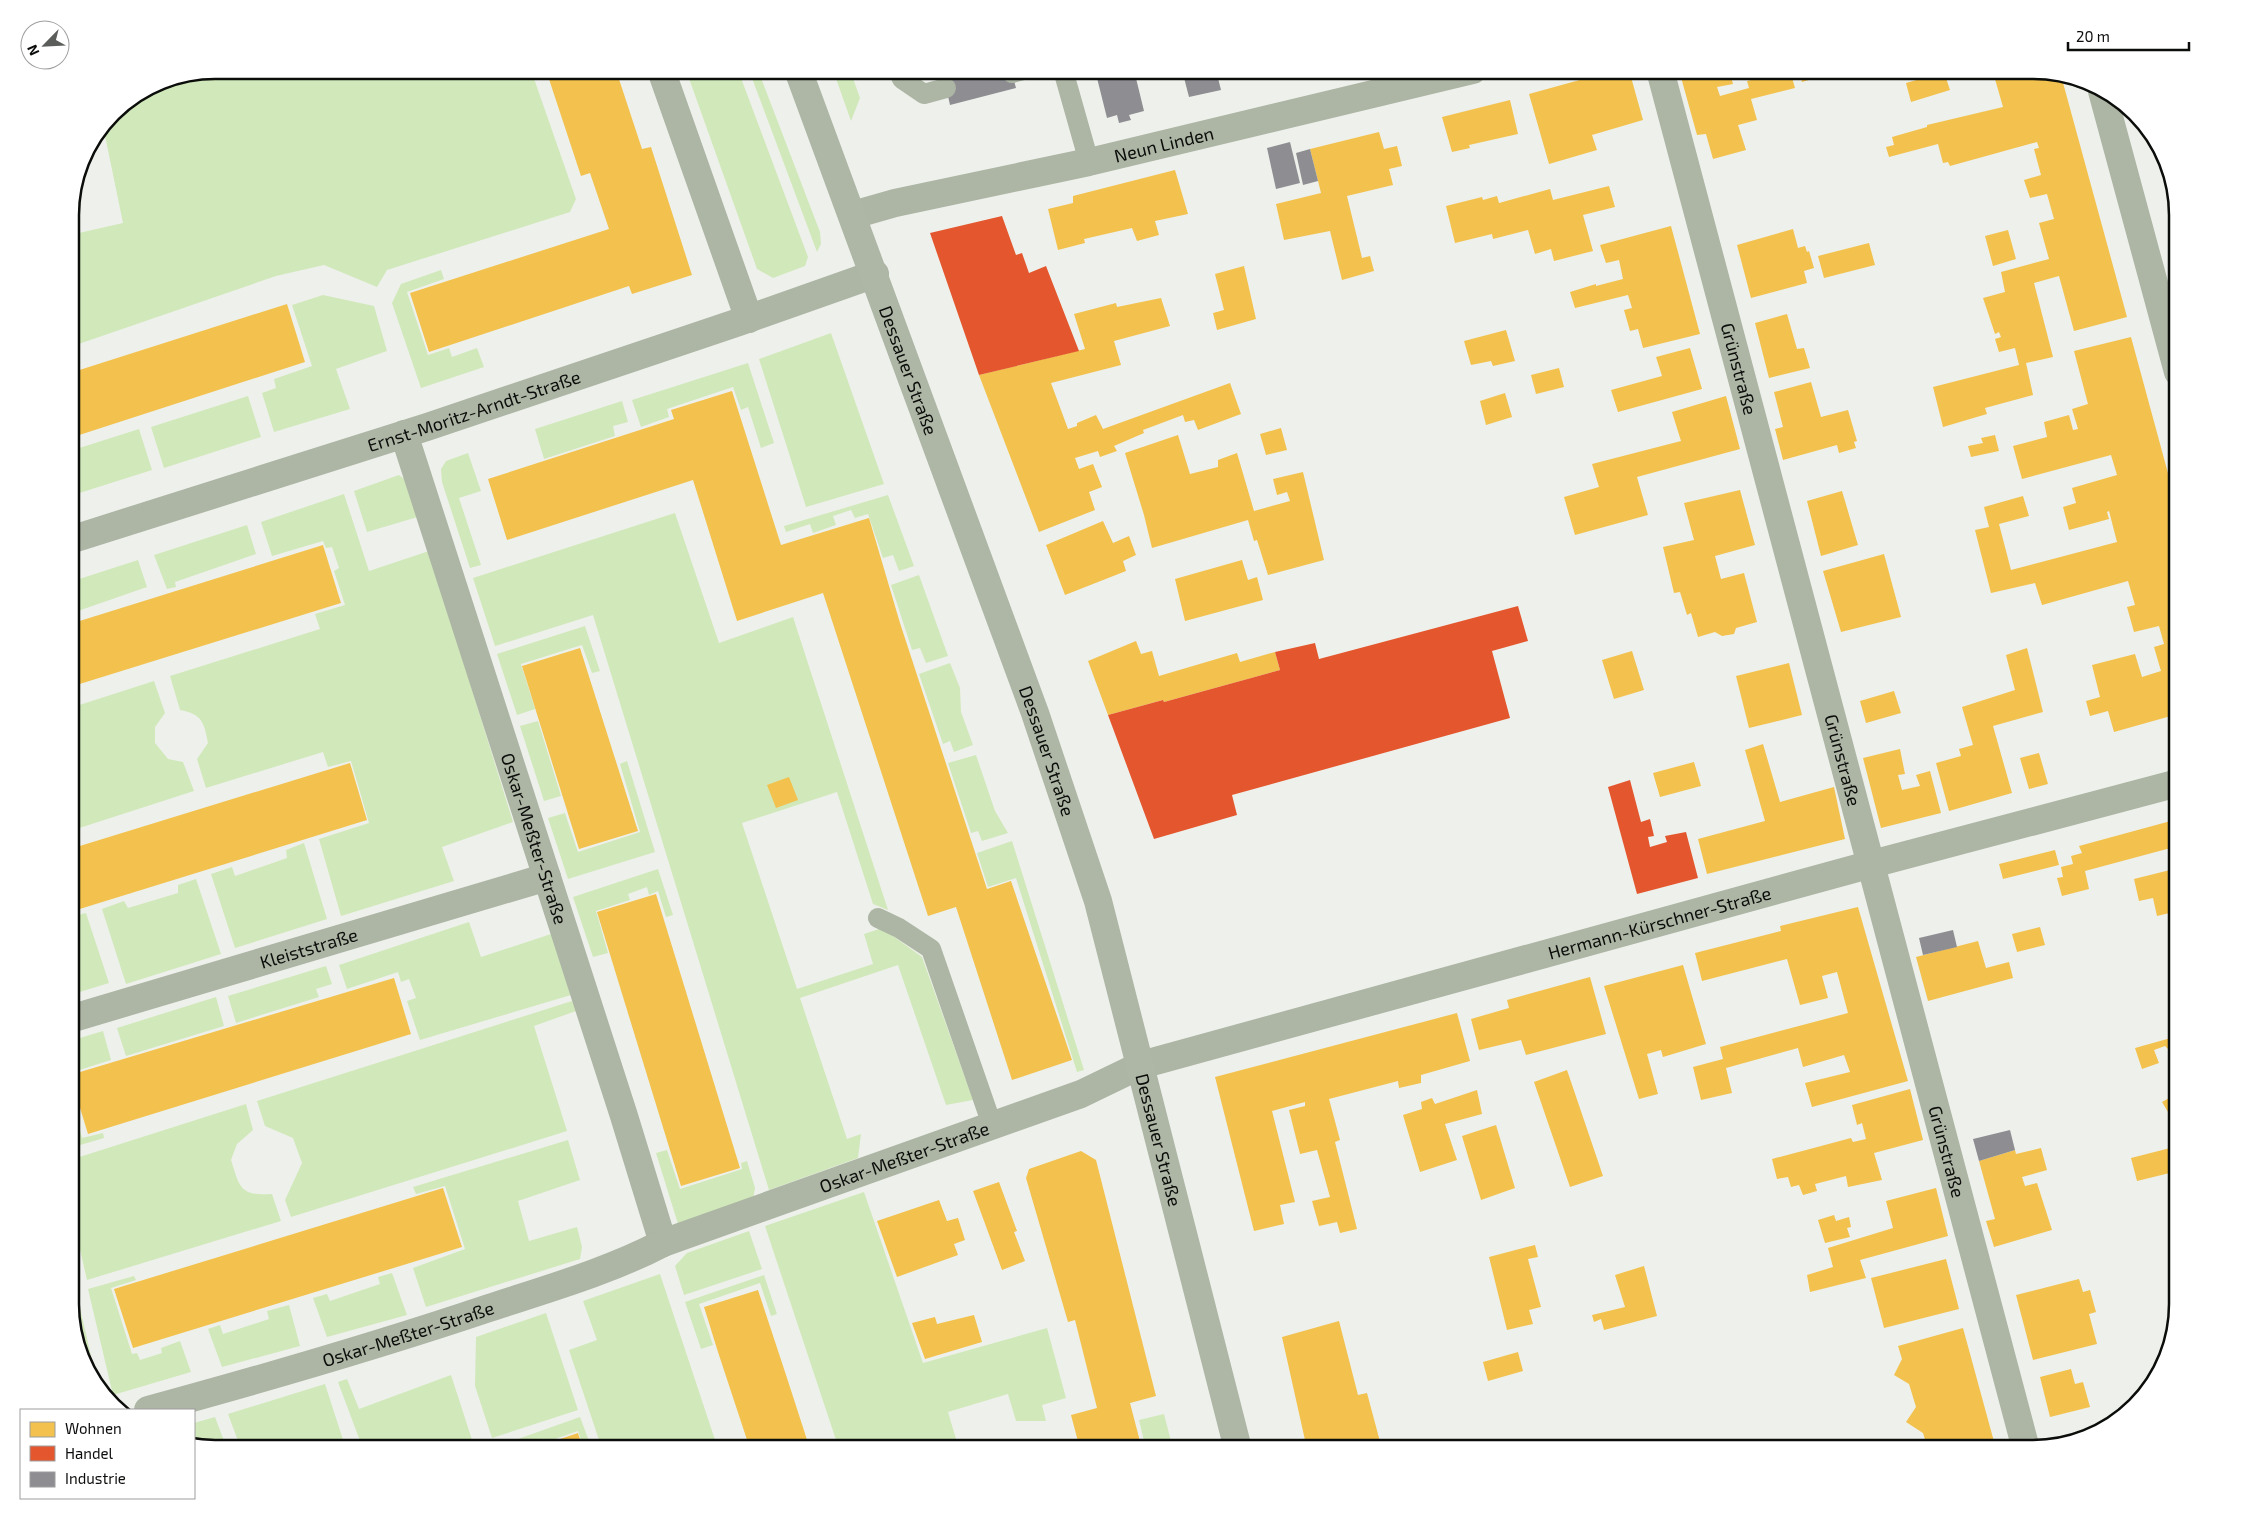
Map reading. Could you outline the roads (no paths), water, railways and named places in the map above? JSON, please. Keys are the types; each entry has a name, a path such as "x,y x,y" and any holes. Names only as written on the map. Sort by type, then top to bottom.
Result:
{"main road":[{"name":"Dessauer Straße","path":"801,79 1032,704 1071,816 1098,901 1236,1440"}],"street":[{"path":"664,79 749,319"},
{"name":"Neun Linden","path":"853,215 895,203 1088,162 1435,79"},
{"name":"Grünstraße","path":"1662,79 2024,1440"},
{"path":"2105,100 2169,310"},
{"name":"Ernst-Moritz-Arndt-Straße","path":"79,537 404,434 749,319 874,274"},
{"name":"Oskar-Meßter-Straße","path":"404,434 663,1243"},
{"name":"Hermann-Kürschner-Straße","path":"1141,1065 1872,864 2169,785"},
{"name":"Kleiststraße","path":"79,1016 547,877"},
{"name":"Oskar-Meßter-Straße","path":"152,1409 274,1376 456,1320 542,1291 643,1253 663,1243 1080,1094 1114,1076 1141,1065"}],"lane":[{"path":"902,79 924,94 946,88"},
{"path":"1066,79 1088,162"},
{"path":"878,918 899,928 931,949 992,1125"}]}
